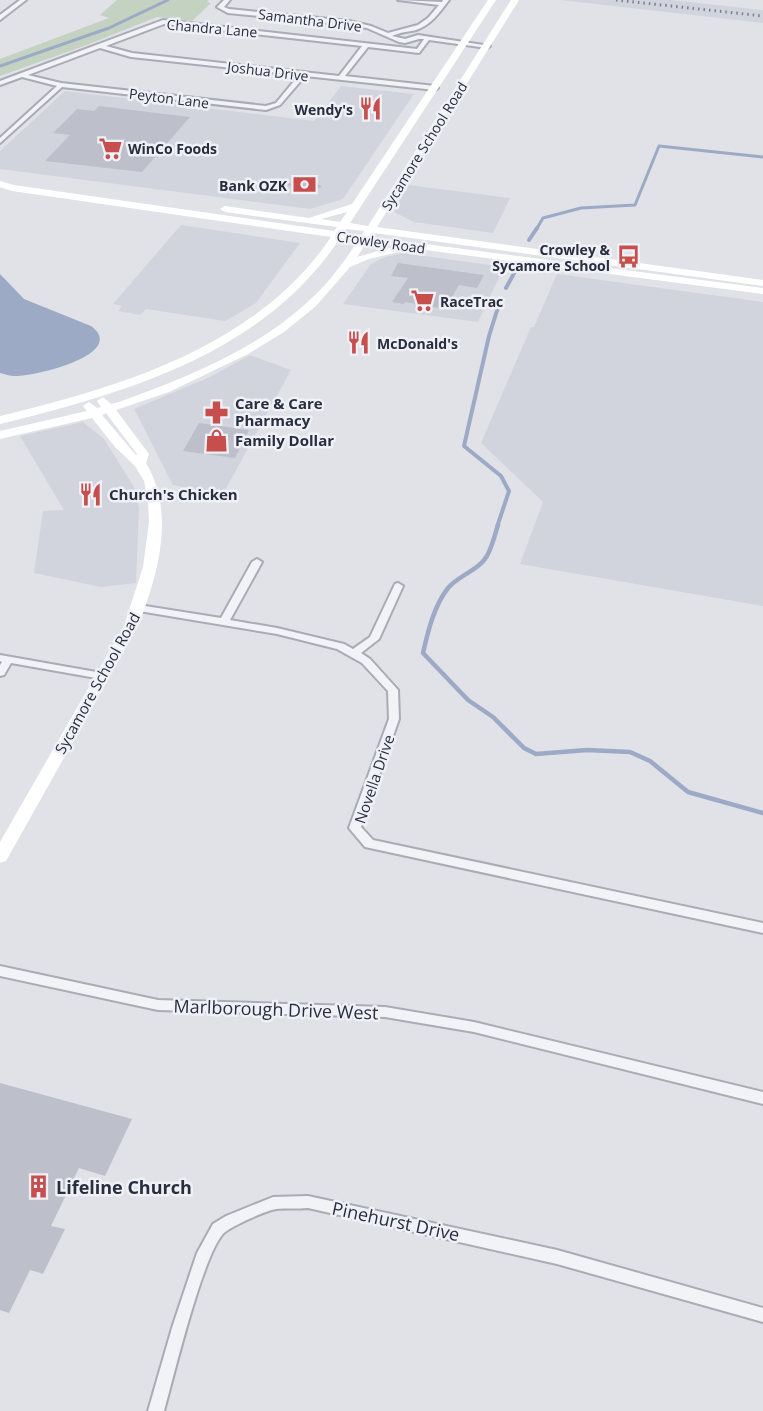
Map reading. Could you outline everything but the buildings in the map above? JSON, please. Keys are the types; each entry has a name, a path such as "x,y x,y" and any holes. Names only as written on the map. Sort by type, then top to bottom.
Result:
{"main road":[{"name":"Sycamore School Road","path":"140,463 143,454 98,394 166,369 224,340 274,307 298,286 338,236 492,0"},
{"name":"Sycamore School Road","path":"109,408 203,372 265,338 314,303 347,264 371,229 516,0"},
{"path":"403,137 428,140"},
{"name":"Crowley Road","path":"0,183 36,191 338,236 763,291"},
{"name":"Crowley Road","path":"0,183 301,219 763,283"},
{"path":"36,191 57,191 115,198 132,197"},
{"path":"301,219 357,206"},
{"path":"382,211 389,223 411,234"},
{"path":"289,229 316,244 321,259"},
{"path":"347,264 386,250 421,247"},
{"path":"224,340 247,337 265,338 263,328 274,307"},
{"path":"0,420 98,394"},
{"name":"Sycamore School Road","path":"0,856 139,608 152,558 156,510 153,493 140,463 130,456 83,399"},
{"path":"0,435 109,408"}],"street":[{"path":"0,18 23,0"},
{"name":"Samantha Drive","path":"227,0 220,7 228,11 368,27 389,35 392,39 485,48"},
{"path":"401,0 444,2"},
{"path":"389,35 398,30 408,30 427,23 444,2"},
{"name":"Chandra Lane","path":"0,83 152,25 174,22 419,51 425,41"},
{"name":"Samantha Drive","path":"408,30 417,33 418,37 425,41"},
{"path":"407,41 418,37"},
{"path":"340,79 367,44"},
{"name":"Joshua Drive","path":"101,46 131,55 435,88"},
{"name":"Peyton Lane","path":"23,75 61,85 266,108 278,104 302,75"},
{"path":"2,138 61,85"},
{"path":"224,622 257,562"},
{"path":"353,654 374,639 398,586"},
{"name":"Novella Drive","path":"139,608 277,631 340,646 366,661 393,690 394,719 356,828 369,844 763,928"},
{"path":"0,673 4,659 102,676"},
{"name":"Marlborough Drive West","path":"0,971 158,1005 357,1010 396,1014 474,1028 763,1098"},
{"name":"Pinehurst Drive","path":"156,1411 179,1328 204,1252 218,1229 273,1203 309,1202 557,1257 763,1315"}],"shaded area":[{"path":"560,0 671,0 763,10 763,23"},
{"path":"341,86 414,94 343,199 310,209 0,169 0,151 65,91 314,121"},
{"path":"408,185 510,198 493,233 414,222 394,212"},
{"path":"181,225 300,243 256,303 225,321 146,309 140,315 118,311 122,306 113,304"},
{"path":"403,253 504,267 478,322 343,304 371,264 385,257"},
{"path":"557,274 763,302 763,606 520,564 543,502 481,443 531,327 534,327"},
{"path":"250,355 291,370 223,494 173,485 134,409 210,377"},
{"path":"83,422 104,439 134,487 139,508 136,583 101,587 34,573 43,511 64,510 20,436"}],"green space":[{"path":"117,0 208,0 207,2 211,3 192,21 157,17 0,76 0,59 109,18 100,15"}],"water":[{"path":"0,274 24,299 91,326 99,336 98,346 74,362 40,373 12,376 0,373"}],"waterway":[{"path":"0,66 109,28 168,0"},
{"path":"536,230 543,218 581,208 635,205 659,146 763,157"},
{"path":"529,240 537,228"},
{"path":"506,288 518,266"},
{"path":"497,527 509,491 501,476 464,446 489,336 500,301"},
{"path":"498,525 487,556 474,569 452,584 443,595 432,619 423,653 468,700 493,717 524,748 536,754 587,750 630,752 650,761 688,792 763,813"}],"railway":[{"path":"616,0 763,16"}],"place":[{"name":"Wendy's","path":"371,109"},
{"name":"WinCo Foods","path":"110,148"},
{"name":"Bank OZK","path":"305,185"},
{"name":"Crowley & Sycamore School","path":"628,257"},
{"name":"RaceTrac","path":"422,301"},
{"name":"McDonald's","path":"359,343"},
{"name":"Care & Care Pharmacy","path":"217,412"},
{"name":"Family Dollar","path":"217,440"},
{"name":"Church's Chicken","path":"91,494"},
{"name":"Lifeline Church","path":"38,1187"}]}
